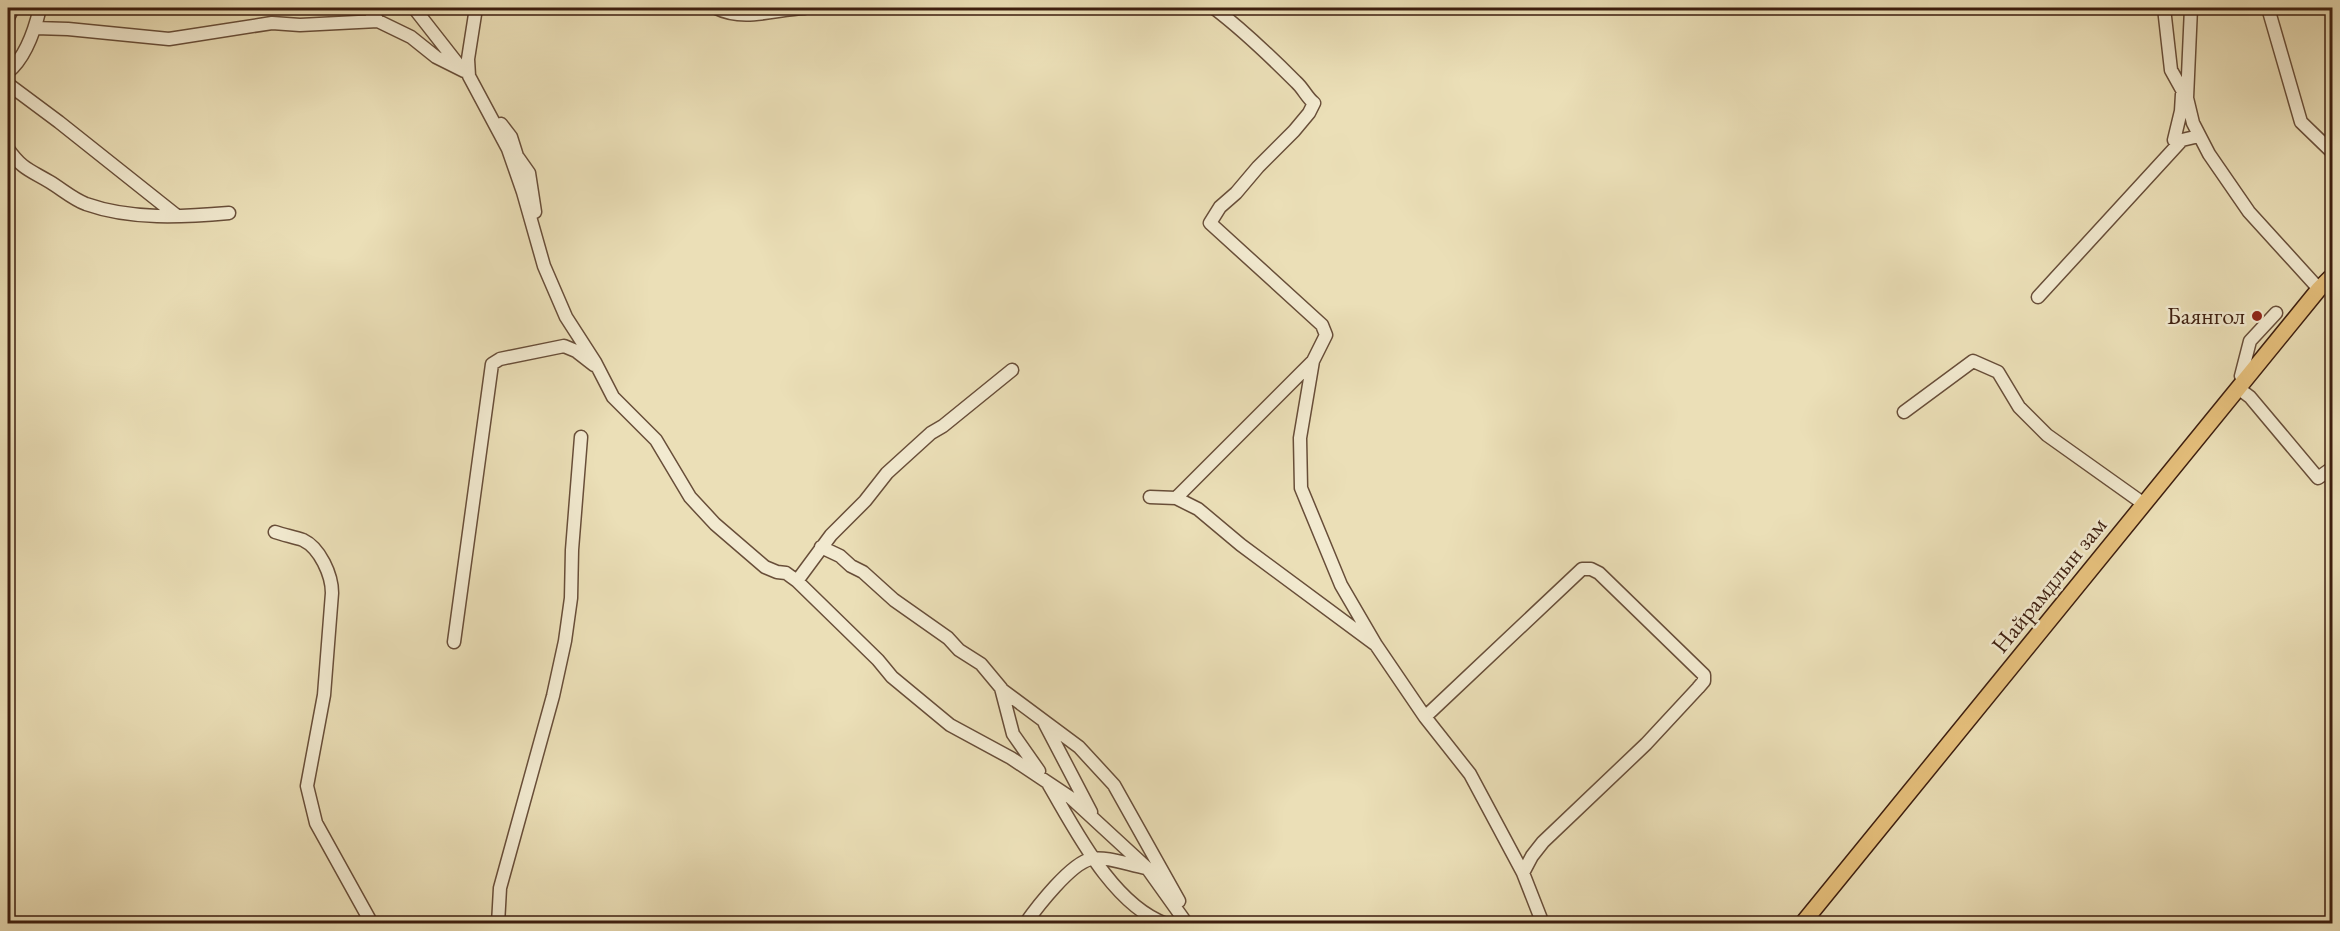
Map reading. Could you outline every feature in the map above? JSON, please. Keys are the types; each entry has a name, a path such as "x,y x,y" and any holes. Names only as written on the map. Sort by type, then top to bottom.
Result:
{"main road":[{"name":"Найрамдлын зам","path":"1802,924 2319,289 2332,276"}],"street":[{"path":"8,18 13,8"},
{"path":"8,72 14,67 35,28 40,8"},
{"path":"368,8 378,21 411,38 436,57 466,73"},
{"path":"414,8 466,73 508,149 544,267 566,317 619,405 650,433 680,483 708,516 765,567 786,573 797,581 878,660 892,677 950,725 1011,758 1071,798 1147,868 1184,920"},
{"path":"466,73 476,8"},
{"path":"716,8 724,12 749,14 805,8"},
{"path":"1176,498 1312,361 1326,335 1322,325 1210,223 1220,207 1236,194 1258,167 1294,131 1314,103 1285,71 1214,8"},
{"path":"2164,8 2171,70 2184,93 2193,123 2209,154 2249,212 2319,289"},
{"path":"2174,140 2181,111 2192,36 2191,8"},
{"path":"2268,8 2301,122 2332,152"},
{"path":"35,28 169,39 272,23 300,25 378,21"},
{"path":"8,84 177,215"},
{"path":"2038,297 2182,140 2199,135"},
{"path":"8,148 20,166 85,203 126,215 230,213"},
{"path":"2276,313 2250,341 2241,376 2242,384 2250,397 2318,478 2332,468"},
{"path":"454,642 492,364 500,359 564,346 576,351 590,364 598,367"},
{"path":"1312,361 1300,438 1301,488 1341,585 1376,645 1425,717 1470,774 1523,873 1543,924"},
{"path":"1904,412 1973,361 1988,366 1998,372 2019,407 2047,435 2144,504"},
{"path":"797,581 836,529 865,501 887,473 931,433 943,426 1012,370"},
{"path":"498,924 500,888 553,696 566,630 571,598 573,528 581,437"},
{"path":"1149,497 1176,498 1198,509 1241,545 1376,645"},
{"path":"275,532 307,543 331,576 332,593 324,696 307,786 316,823 372,924"},
{"path":"821,548 840,556 851,567 863,572 894,600 981,664 1001,688 1079,747 1114,785 1179,900 1184,920"},
{"path":"1425,717 1582,569 1591,569 1599,573 1704,675 1704,681 1646,744 1543,842 1523,873"},
{"path":"1001,688 1013,734 1047,781 1092,859 1127,898 1156,920 1166,924"},
{"path":"1043,720 1096,821"},
{"path":"1025,924 1060,882 1085,861 1092,859 1147,868"}],"place":[{"name":"Баянгол","path":"2257,316"}]}
